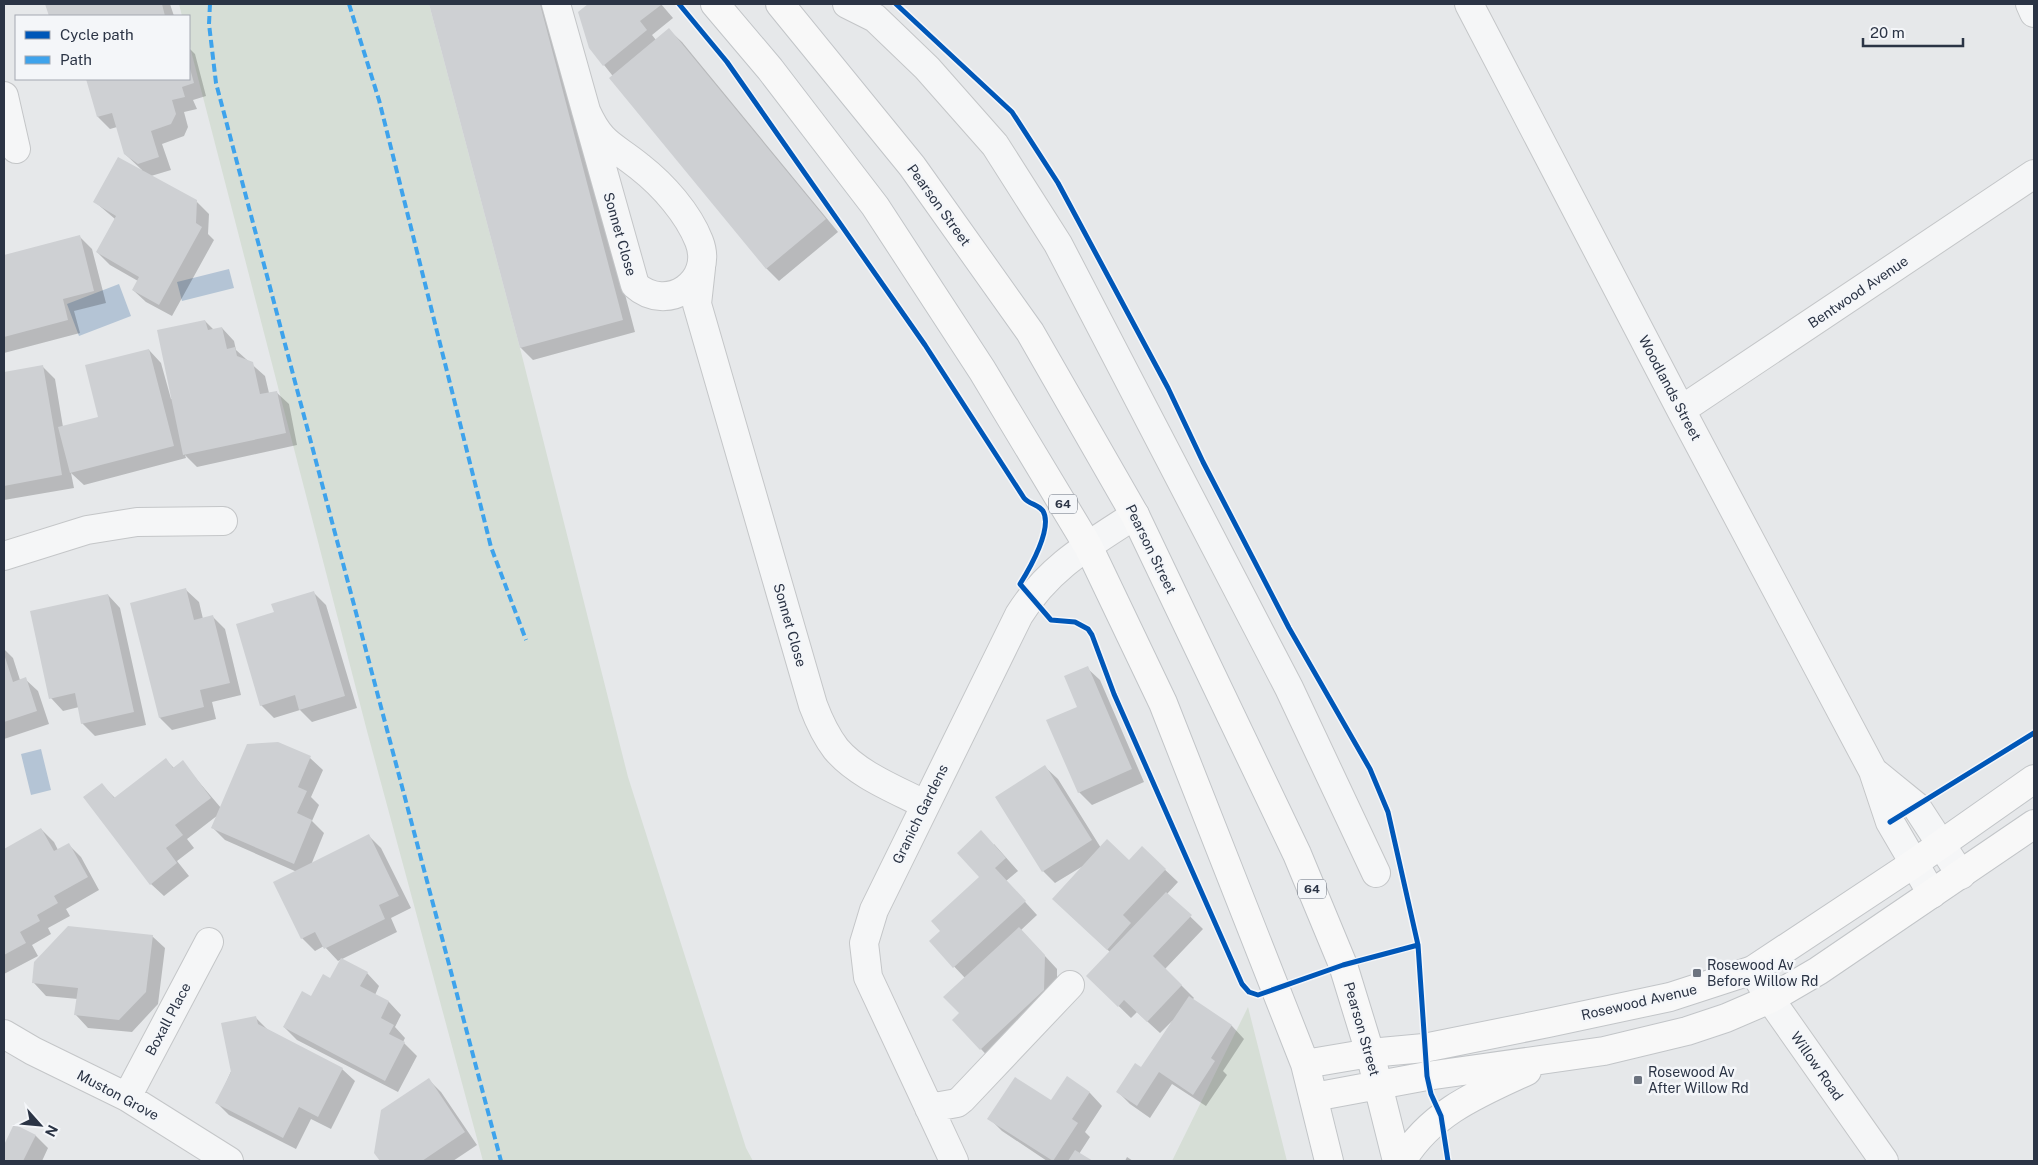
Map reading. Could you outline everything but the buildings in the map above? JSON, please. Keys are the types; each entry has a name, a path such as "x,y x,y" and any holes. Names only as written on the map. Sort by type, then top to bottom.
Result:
{"main road":[{"name":"64","path":"715,4 770,69 875,206 982,370 1088,546 1163,703 1305,1064 1329,1161"},
{"name":"Pearson Street","path":"789,6 912,166 1030,332 1135,515 1297,854 1343,965 1370,1053 1396,1161"},
{"name":"Rosewood Avenue","path":"1305,1064 1370,1053 1424,1048 1670,997 1753,970 1941,845 2034,779"},
{"path":"1314,1097 1377,1084 1604,1051 1687,1031 1726,1018 1770,999 1818,971 2034,824"},
{"path":"1402,1161 1426,1130 1466,1099 1554,1059"}],"street":[{"name":"Sonnet Close","path":"556,4 634,285 651,296 662,297"},
{"path":"847,4 875,18 927,68 994,145 1058,244 1289,688 1376,874"},
{"name":"Woodlands Street","path":"1468,4 1873,771 1890,822 1932,894"},
{"path":"2030,4 2034,13"},
{"path":"4,96 16,149"},
{"name":"Sonnet Close","path":"586,111 600,138 640,166 659,184 682,213 699,242 702,256 697,304 725,396 812,705 824,731 837,750 852,763 878,781 924,804"},
{"name":"Bentwood Avenue","path":"1681,410 2034,174"},
{"path":"617,222 616,207 620,195 630,182 637,179 647,179 659,184"},
{"path":"662,297 676,294 688,288 701,268"},
{"path":"662,297 684,296 695,300 697,304"},
{"name":"Granich Gardens","path":"954,1161 868,977 864,943 874,910 924,804 1019,615 1031,595 1057,568 1135,515"},
{"path":"4,556 87,530 137,522 223,521"},
{"name":"Woodlands Street","path":"1873,771 1916,806 1961,875"},
{"name":"Boxall Place","path":"127,1097 208,942"},
{"name":"Willow Road","path":"1753,970 1770,999 1884,1161"},
{"path":"928,1108 957,1103 962,1099 1070,986"},
{"name":"Muston Grove","path":"4,1034 33,1052 127,1097 228,1161"}],"shaded area":[{"path":"179,4 429,4 520,348 628,777 746,1148 753,1161 483,1161 367,731 190,47 190,15 182,15"},
{"path":"1248,1007 1287,1161 1172,1161"}],"water":[{"path":"229,269 234,288 182,301 177,282"},
{"path":"119,284 131,316 79,336 67,304"},
{"path":"41,749 51,790 31,795 21,754"}],"marked path":[{"path":"210,4 209,24 216,83 501,1161"},
{"path":"349,4 379,100 491,547 526,640"}],"cycle path":[{"path":"679,4 727,62 925,345 1024,498 1043,511 1045,518 1043,537 1020,584 1051,620 1075,622 1088,629 1092,635 1114,694 1242,984 1249,992 1258,995 1343,965 1418,945"},
{"path":"896,4 1012,112 1058,183 1168,388 1203,462 1289,628 1370,769 1388,812 1418,945 1427,1076 1431,1094 1441,1116 1448,1161"},
{"path":"1890,822 2034,733"}],"place":[{"name":"Rosewood Av Before Willow Rd","path":"1697,973"},
{"name":"Rosewood Av After Willow Rd","path":"1638,1080"}]}
